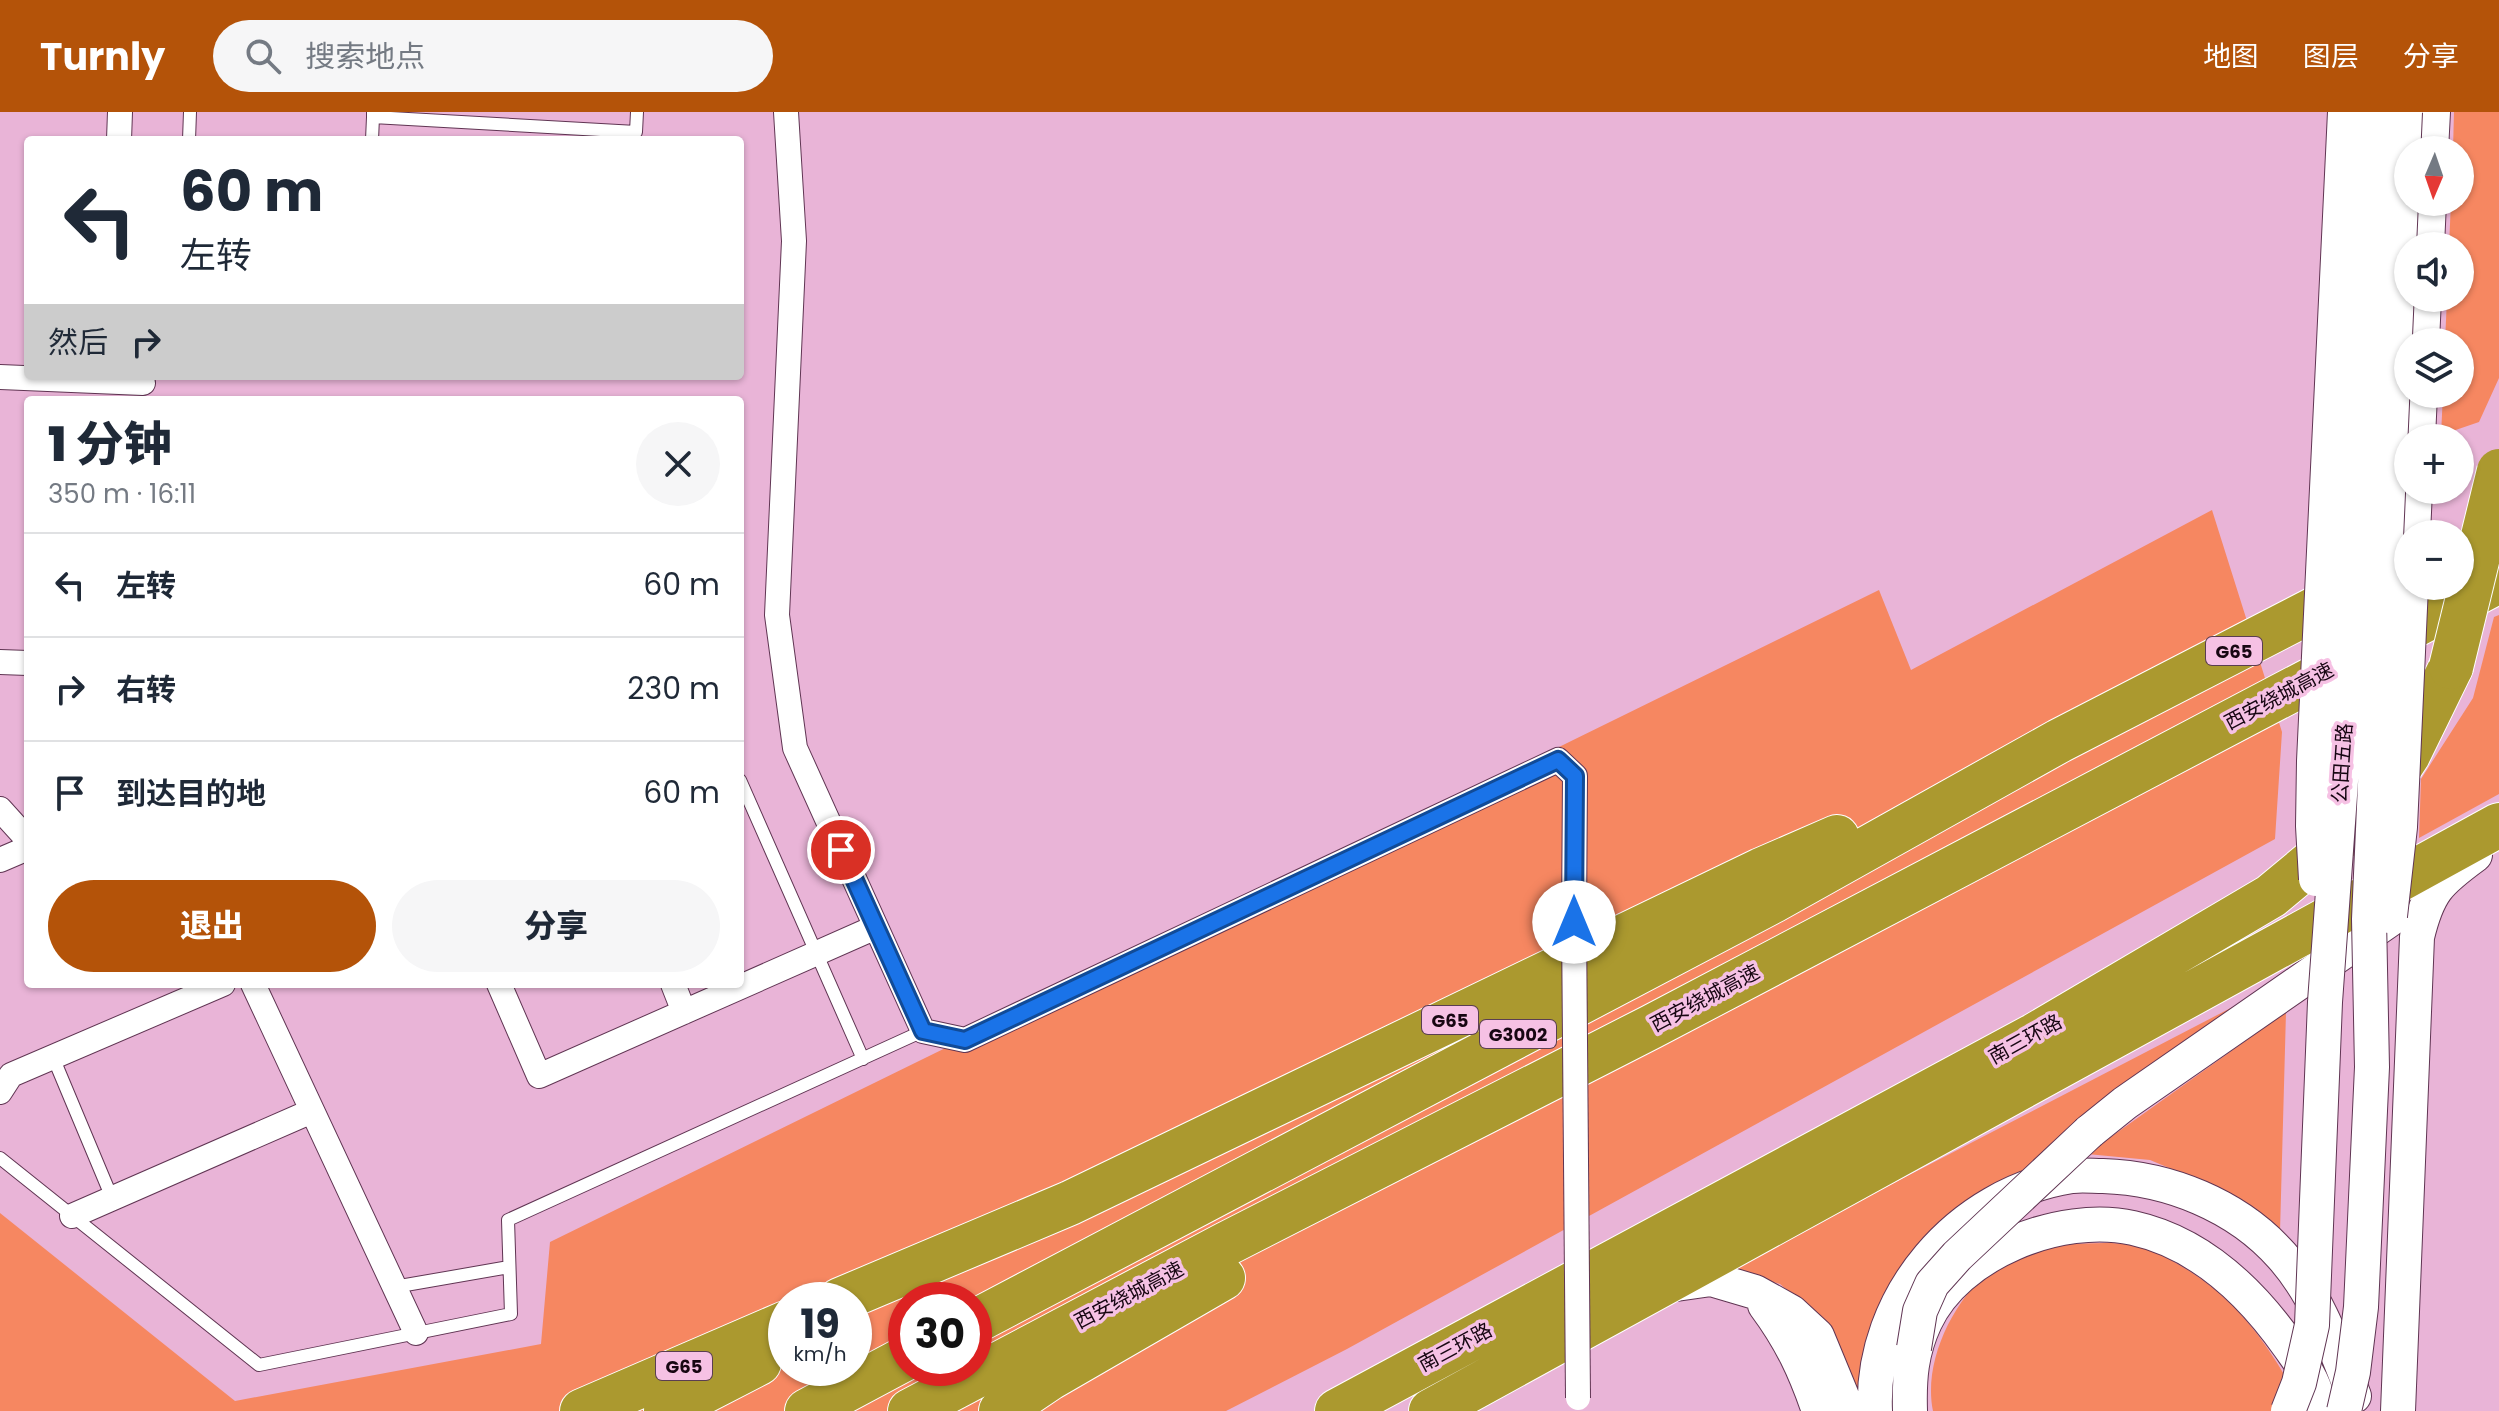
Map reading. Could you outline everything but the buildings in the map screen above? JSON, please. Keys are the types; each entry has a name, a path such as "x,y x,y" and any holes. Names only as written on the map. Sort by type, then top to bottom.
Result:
{"highway":[{"name":"南三环路","path":"1337,1411 2035,1035 2271,896 2373,809 2408,755 2451,667 2499,471"},
{"path":"2474,527 2499,514"},
{"name":"G65","path":"872,1287 1070,1203 1761,870 2059,741 2394,568"},
{"name":"西安绕城高速","path":"910,1411 2499,581"},
{"name":"G3002","path":"992,1313 1773,901 2059,741"},
{"name":"南三环路","path":"1431,1411 2499,825"},
{"path":"1001,1411 1050,1378 1209,1286 1553,1077"},
{"path":"872,1305 1070,1203"},
{"name":"G65","path":"582,1411 768,1331"},
{"path":"666,1411 768,1358"},
{"path":"807,1411 888,1368"}],"main road":[{"path":"2325,1002 2313,826 2314,761 2345,112"},
{"name":"公田五路","path":"2288,1411 2299,1383 2312,1325 2325,1002 2344,740 2371,112"},
{"name":"公田五路","path":"2344,1411 2353,1372 2361,1307 2372,1067 2369,919 2405,112"},
{"path":"2432,136 2433,112"},
{"path":"2372,1067 2400,827 2410,600"},
{"path":"1910,1411 1909,1377 1920,1311 1932,1284 1957,1256 2089,1132 2125,1103 2434,888 2499,833"},
{"path":"2398,1411 2417,937 2434,888"},
{"path":"1875,1411 1874,1390 1880,1349 1898,1304 1920,1266 1950,1235 1983,1209 2025,1189 2073,1176 2132,1177 2173,1186 2214,1205 2251,1228 2282,1255 2317,1307 2360,1411"},
{"path":"1914,1348 1926,1319 1955,1281 1974,1265 2016,1241 2050,1230 2097,1225 2133,1228 2173,1242 2224,1271 2264,1310 2309,1375 2322,1411"},
{"path":"1653,1287 1711,1279 1755,1292 1791,1312 1817,1336 1848,1411"},
{"path":"1755,1292 1783,1330 1803,1366 1819,1411"}],"street":[{"path":"119,136 120,112"},
{"path":"786,112 794,241 777,615 795,748 923,1031 965,1040 1558,760 1575,776 1578,1398"},
{"path":"0,377 24,379"},
{"path":"48,380 143,386"},
{"path":"0,662 24,663"},
{"path":"0,809 24,836"},
{"path":"0,860 24,850"},
{"path":"744,986 876,927"},
{"path":"0,1092 11,1075 214,988"},
{"path":"255,988 416,1333"},
{"path":"501,988 539,1076 739,988"},
{"path":"675,988 684,1012"},
{"path":"72,1216 312,1111"}],"lane":[{"path":"189,136 190,112"},
{"path":"372,136 373,115 614,135 636,132 637,112"},
{"path":"744,789 863,1059"},
{"path":"0,1158 259,1365 511,1314 508,1220 923,1031"},
{"path":"53,1057 112,1198"},
{"path":"394,1287 509,1267"}],"shaded area":[{"path":"2454,112 2499,112 2499,378 2479,422 2473,424 2442,424 2442,408 2474,408 2474,328 2446,328 2446,312 2474,312 2474,232 2450,232 2450,216 2474,216 2474,136 2453,136"},
{"path":"2212,510 2282,732 2275,839 1347,1349 1226,1411 0,1411 0,1213 235,1401 541,1344 550,1242 1879,590 1911,670"},
{"path":"2499,615 2499,794 2419,838 2421,779 2473,698 2494,617"},
{"path":"2275,985 1879,1309 1863,1353 1858,1400 1818,1317 1780,1284 1728,1269"},
{"path":"2286,1012 2280,1232 2222,1190 2150,1160 2087,1154"},
{"path":"2064,1244 2132,1245 2168,1258 2188,1270 2242,1315 2269,1350 2305,1411 1933,1411 1932,1373 1937,1354 1943,1335 1963,1300 1988,1272 2005,1261"}],"route":[{"path":"841,850 923,1031 965,1040 1558,760 1575,776 1574,922"}]}
